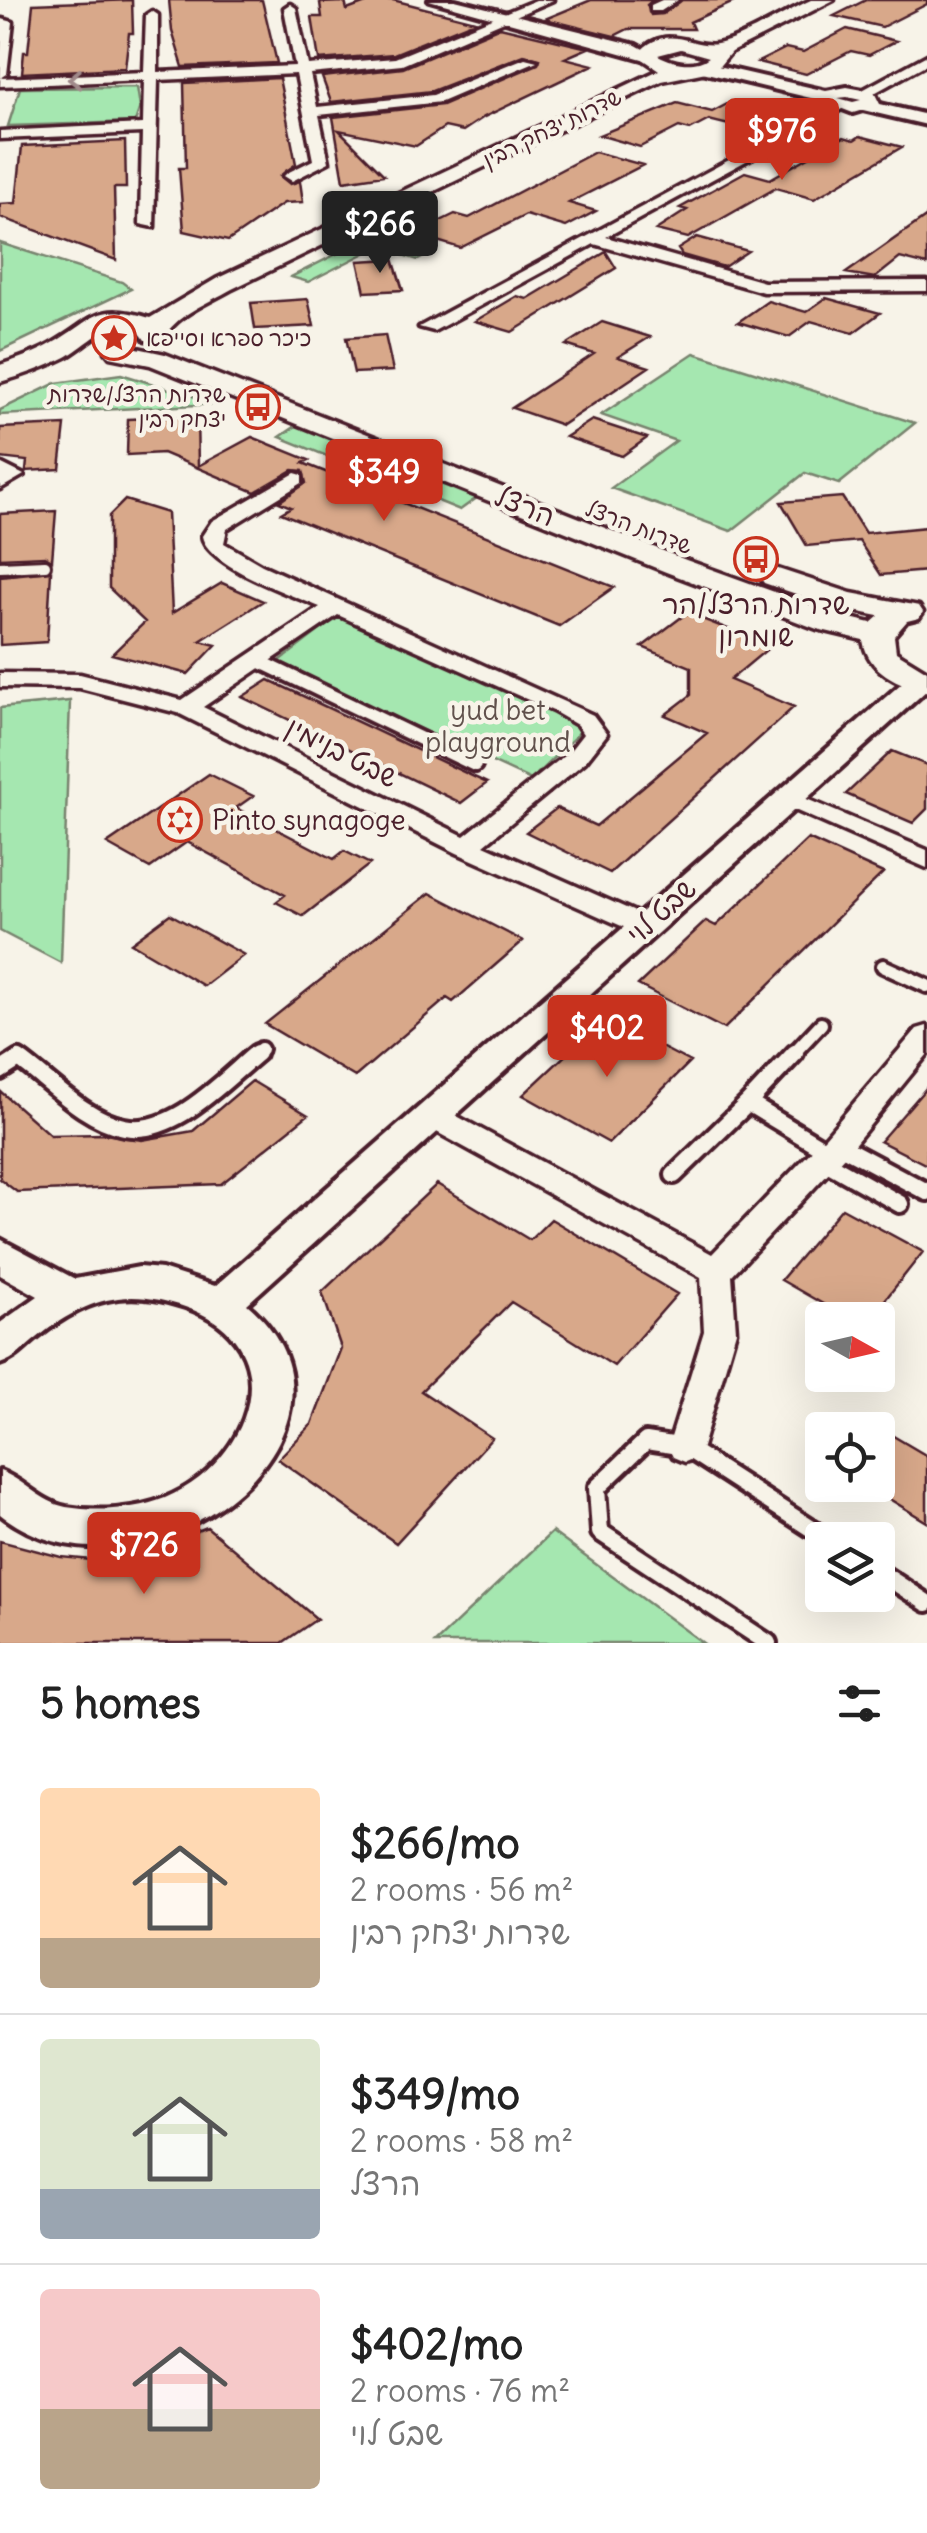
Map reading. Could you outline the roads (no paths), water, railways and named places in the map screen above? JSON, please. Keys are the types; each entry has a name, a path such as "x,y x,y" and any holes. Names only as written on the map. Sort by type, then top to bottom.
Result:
{"main road":[{"path":"679,44 754,20 796,0"},
{"name":"שדרות יצחק רבין","path":"153,332 172,312 224,284 655,77 706,62 724,48 824,0"},
{"path":"647,57 662,65 706,62 707,48 679,44"},
{"name":"שדרות יצחק רבין","path":"122,320 244,258 610,86 634,73 654,48 679,44"},
{"path":"0,390 82,357 147,344 153,332 122,320 94,324 82,332 80,339"},
{"name":"שדרות הרצל","path":"153,332 198,358 699,551 845,601 918,611"},
{"path":"80,339 88,347 112,352"},
{"path":"0,374 80,339"},
{"name":"הרצל","path":"112,352 156,359 676,566 828,622 878,634"},
{"name":"שדרות הרצל","path":"878,634 894,618 918,611"},
{"path":"878,634 881,655 904,674 924,681"}],"street":[{"path":"438,0 679,44"},
{"path":"478,0 647,57"},
{"path":"0,82 303,70 396,62 548,0"},
{"path":"656,8 672,0"},
{"path":"290,8 322,162 292,176"},
{"path":"148,224 152,14"},
{"path":"0,74 7,22"},
{"path":"867,100 927,59"},
{"path":"312,112 436,99 530,62"},
{"path":"706,62 835,98 867,100 927,117"},
{"path":"428,327 594,239 835,98"},
{"path":"0,135 149,128"},
{"path":"594,239 763,287 927,286"},
{"path":"0,469 14,475 0,483"},
{"path":"295,479 219,525 212,536 214,546 224,556 561,706 592,726 595,734 577,757 466,847"},
{"path":"186,708 336,606"},
{"name":"שבט בנימין","path":"0,680 80,681 186,708 466,847 644,926"},
{"name":"שבט לוי","path":"222,1303 924,681"},
{"path":"790,799 927,860"},
{"path":"685,1448 720,1331 716,1271 829,1152 927,1036"},
{"path":"432,1116 716,1271"},
{"path":"0,1254 19,1269 72,1295"},
{"path":"0,1348 32,1318 72,1295 111,1284 151,1282 189,1288 222,1303 250,1328 268,1359 273,1396 263,1434 241,1470 199,1504 146,1525 90,1530 38,1517 0,1490"}],"lane":[{"path":"0,567 45,565"},
{"path":"257,660 474,764"},
{"path":"884,966 927,986"},
{"path":"674,1175 821,1024"},
{"path":"0,1071 19,1058 107,1120 124,1127 145,1128 175,1116 261,1049"},
{"path":"748,1103 829,1152 900,1204"},
{"path":"829,1152 927,1192"},
{"path":"768,1643 600,1532 596,1488 646,1441 685,1448 805,1525"},
{"path":"895,1583 927,1603"}],"place":[{"name":"כיכר ספרא וסייפא","path":"114,338"},
{"name":"שדרות הרצל/שדרות יצחק רבין","path":"258,407"},
{"name":"שדרות הרצל/הר שומרון","path":"756,559"},
{"name":"Pinto synagoge","path":"180,820"}],"park label":[{"name":"yud bet playground","path":"498,726"}]}
